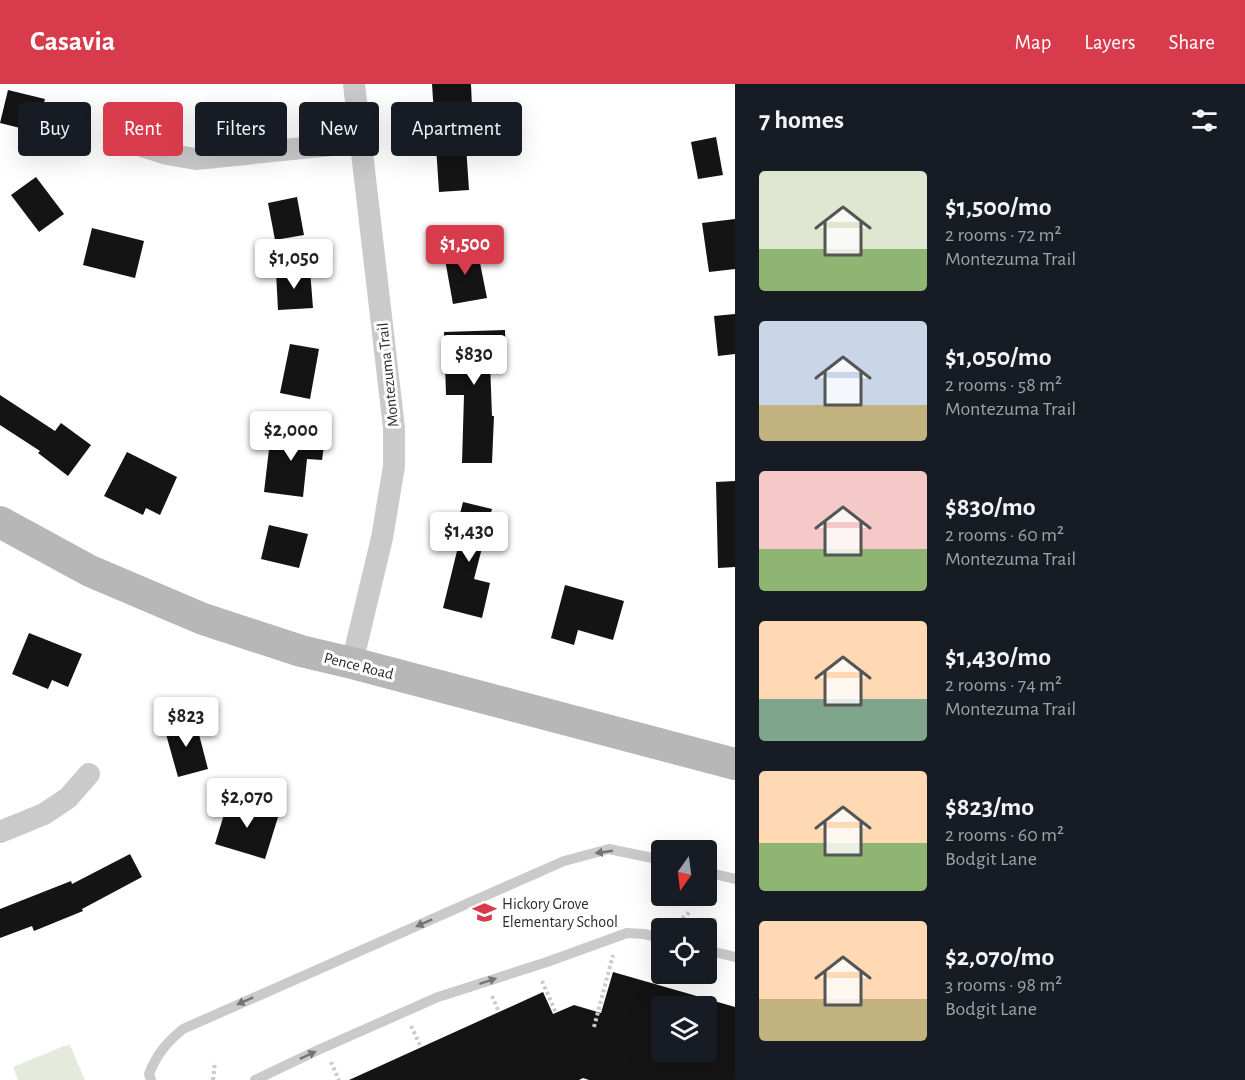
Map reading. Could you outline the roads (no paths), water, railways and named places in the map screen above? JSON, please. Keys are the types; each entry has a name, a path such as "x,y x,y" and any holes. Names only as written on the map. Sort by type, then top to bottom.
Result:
{"street":[{"name":"Montezuma Trail","path":"354,84 356,102"},
{"path":"179,156 196,159 299,148"},
{"name":"Montezuma Trail","path":"352,663 382,538 393,466 394,428 363,156"},
{"name":"Pence Road","path":"2,527 90,571 204,620 302,651 735,764"},
{"path":"0,832 44,814 68,798 89,774"}],"lane":[{"path":"151,1080 149,1074 154,1061 166,1044 183,1029 564,861 609,849 651,858"},
{"path":"717,875 735,879"},
{"path":"255,1080 438,997 547,962 627,933 651,936"},
{"path":"717,953 735,957"}],"place":[{"name":"Hickory Grove Elementary School","path":"484,912"}]}
